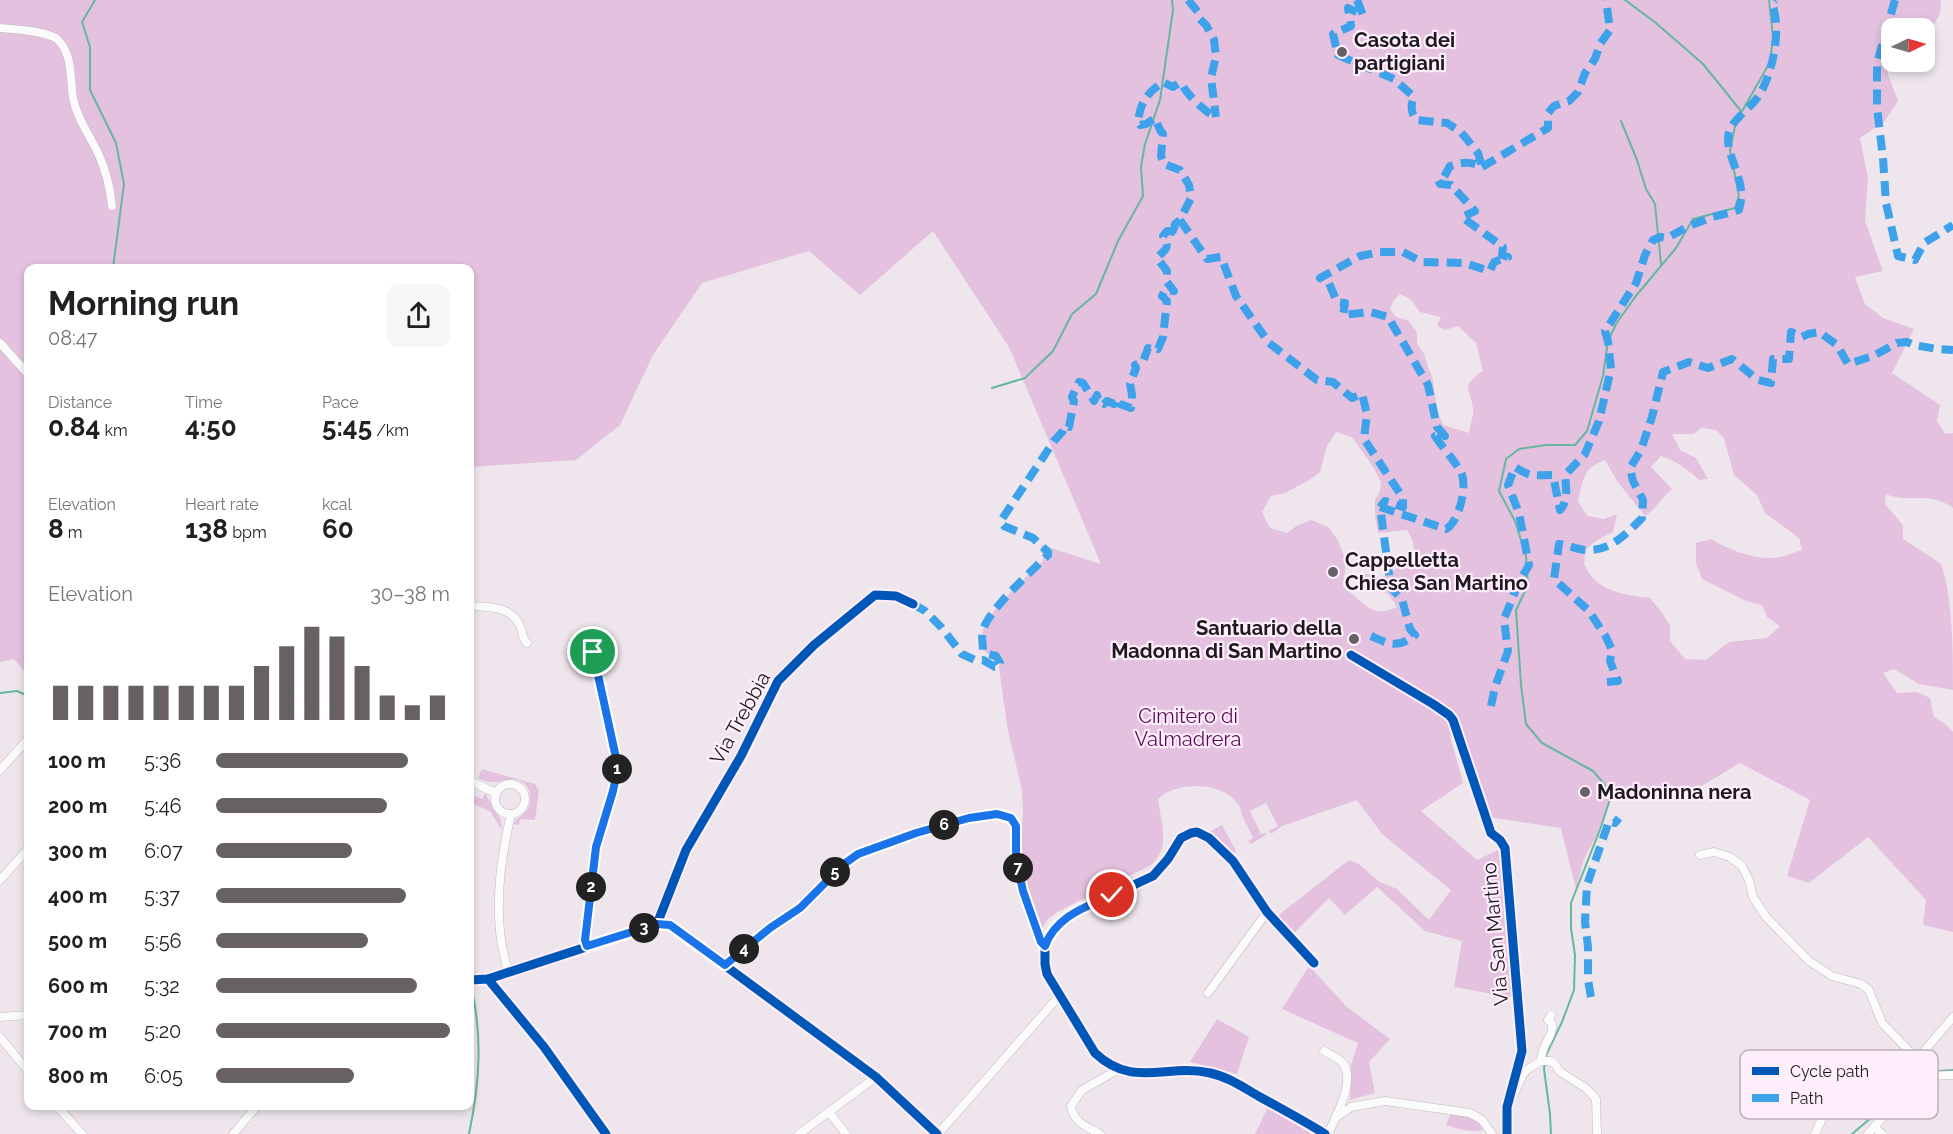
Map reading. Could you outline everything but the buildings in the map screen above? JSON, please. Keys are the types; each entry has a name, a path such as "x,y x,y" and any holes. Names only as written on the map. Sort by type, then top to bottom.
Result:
{"street":[{"path":"0,28 50,34 64,49 72,75 73,97 78,115 98,153 109,182 112,206"},
{"path":"0,343 24,370"},
{"name":"Via Trebbia","path":"657,924 686,850 741,756 778,681 814,645 875,595 896,596 913,604"},
{"path":"474,606 506,610 516,618 527,644"},
{"path":"587,946 585,940 596,847 618,767 593,652"},
{"name":"Via San Martino","path":"1351,655 1358,657 1449,715 1456,728 1491,833 1500,840 1505,848 1522,1051 1507,1107 1507,1134"},
{"path":"0,770 24,743"},
{"path":"474,783 496,793"},
{"path":"508,784 519,787 523,791 524,803 517,812 511,814 500,810 496,804 496,793 499,788 508,784"},
{"path":"508,973 500,932 498,891 503,849 511,814"},
{"path":"725,965 770,928 800,908 844,864 858,854 916,833 969,818 997,814 1011,818 1016,826 1016,859 1023,891 1041,942 1045,946"},
{"path":"1314,963 1267,912 1233,861 1203,835 1191,832 1181,837 1168,859 1153,876 1071,914 1060,922 1048,939 1044,956 1047,974 1095,1053 1105,1062 1119,1069 1136,1073 1192,1071 1219,1075 1326,1134 1335,1118 1348,1079 1347,1070 1340,1060 1324,1051"},
{"path":"1700,855 1714,852 1730,857 1742,866 1749,880 1753,897 1766,917 1809,961 1832,976 1861,984 1869,990 1882,1023 1908,1050"},
{"path":"0,880 24,853"},
{"path":"1209,993 1267,912"},
{"path":"474,980 488,979 508,973 657,924 670,925 876,1077 938,1134 1060,994"},
{"path":"488,979 544,1047 606,1134"},
{"path":"0,1017 24,1015"},
{"path":"1545,1061 1542,1049 1553,1029 1552,1023 1548,1020 1551,1015"},
{"path":"1925,1050 1953,1017"},
{"path":"0,1038 24,1066"},
{"path":"1510,1098 1523,1074 1545,1061 1555,1064 1559,1071 1589,1091 1596,1099 1597,1134"},
{"path":"1100,1134 1075,1118 1071,1106 1082,1090 1119,1069"},
{"path":"799,1134 876,1077"},
{"path":"1343,1095 1345,1103 1351,1107"},
{"path":"1335,1118 1351,1107 1385,1101 1470,1113 1482,1120 1492,1134"},
{"path":"61,1110 82,1134"},
{"path":"233,1134 254,1110"},
{"path":"829,1112 846,1134"},
{"path":"1815,1134 1822,1119"},
{"path":"1882,1119 1871,1131 1882,1134"}],"green space":[{"name":"Cimitero di Valmadrera","path":"0,0 1941,0 1940,14 1935,22 1935,18 1881,18 1881,72 1888,72 1898,101 1884,122 1860,138 1868,178 1865,221 1883,271 1855,277 1865,304 1883,318 1914,329 1892,373 1940,405 1937,421 1945,434 1953,433 1953,508 1927,498 1903,498 1886,494 1885,504 1903,525 1903,539 1941,565 1950,609 1953,690 1919,684 1894,669 1883,673 1897,693 1917,692 1930,698 1934,717 1953,732 1953,932 1923,925 1926,900 1868,837 1809,883 1787,876 1810,800 1740,763 1683,797 1631,798 1612,793 1601,827 1584,859 1576,889 1561,828 1488,817 1453,717 1445,704 1413,693 1410,697 1438,712 1453,731 1456,739 1450,736 1463,783 1421,811 1477,860 1500,849 1514,998 1454,987 1462,941 1425,931 1377,887 1345,915 1329,898 1292,935 1275,918 1349,860 1359,864 1378,881 1397,889 1429,920 1451,890 1382,834 1357,800 1282,826 1271,834 1269,831 1278,826 1266,803 1250,811 1261,834 1266,833 1251,844 1248,841 1253,838 1239,805 1231,796 1222,791 1199,786 1176,789 1166,793 1158,799 1163,843 1161,851 1151,865 1057,912 1048,919 1041,930 1022,867 1022,790 1007,726 1000,663 996,656 983,650 982,633 986,623 1000,604 1043,561 1041,545 1101,564 1009,347 933,231 860,295 809,251 702,283 653,355 620,425 576,460 474,467 474,264 24,264 24,670 14,659 0,662","holes":["1400,294 1410,299 1420,312 1441,317 1437,325 1445,330 1458,326 1476,343 1483,371 1471,381 1468,388 1473,411 1469,433 1443,425 1437,411 1433,380 1423,352 1417,344 1417,333 1409,321 1396,317 1390,309","1701,428 1716,430 1724,438 1734,475 1757,495 1765,513 1799,538 1802,550 1781,557 1766,558 1741,553 1711,539 1696,543 1696,563 1702,579 1746,601 1762,605 1767,617 1780,626 1767,638 1729,642 1706,660 1685,659 1670,641 1670,626 1650,598 1614,591 1592,577 1584,564 1585,550 1597,540 1613,532 1617,514 1604,519 1587,516 1578,501 1588,471 1605,460 1617,481 1645,516 1672,489 1651,467 1661,456 1682,466 1699,480 1708,479 1696,458 1680,450 1672,434 1694,434","1336,432 1352,437 1374,468 1381,483 1375,500 1378,533 1407,530 1414,548 1408,566 1400,566 1381,578 1372,574 1362,574 1389,595 1397,607 1385,611 1372,609 1343,586 1346,562 1338,540 1328,527 1312,520 1298,525 1287,533 1270,528 1262,512 1271,496 1285,493 1320,472 1327,446"]},
{"path":"482,769 535,784 539,791 535,820 520,819 519,825 513,824 526,812 530,804 529,792 521,781 484,781 478,778"},
{"path":"485,793 501,820 502,831 491,812 474,804 474,796 482,799"},
{"path":"1222,825 1236,851 1234,853 1211,831"},
{"path":"1309,966 1347,1007 1390,1039 1369,1062 1375,1093 1350,1100 1351,1065 1358,1043 1282,1009"},
{"path":"1217,1019 1249,1037 1237,1074 1190,1062"},
{"path":"1268,1107 1308,1131 1310,1134 1255,1134"},
{"path":"1451,1113 1470,1113 1488,1128 1473,1131 1446,1125"}],"waterway":[{"path":"95,0 82,22 90,47 90,90 116,143 124,184 114,264"},
{"path":"992,388 1025,378 1053,351 1072,314 1096,294 1118,241 1143,196 1141,167 1145,144 1160,100 1173,10 1172,0"},
{"path":"1625,0 1656,23 1703,64 1741,111"},
{"path":"1551,1134 1544,1069 1546,1055 1574,990 1575,955 1571,928 1571,903 1612,793 1593,771 1542,743 1526,724 1516,610 1528,585 1526,556 1515,521 1499,491 1506,459 1519,449 1546,445 1575,445 1587,431 1603,376 1608,341 1616,324 1635,297 1676,248 1693,219 1735,208 1739,196 1730,150 1736,122 1770,62 1773,37 1769,0"},
{"path":"1621,121 1646,189 1655,204 1661,264"},
{"path":"0,693 17,691 24,694"},
{"path":"474,1001 479,1058 474,1106"},
{"path":"1938,1071 1953,1070"},
{"path":"469,1134 473,1110"},
{"path":"1852,1134 1870,1119"}],"marked path":[{"path":"1188,0 1198,12 1214,40 1216,56 1211,78 1216,117"},
{"path":"1357,0 1363,15 1348,8 1351,26 1333,34 1338,55 1394,79 1414,97 1412,109 1416,120 1447,123 1461,132 1478,153 1482,167"},
{"path":"1482,167 1548,128 1548,113 1554,106 1569,101 1578,92 1585,73 1610,30 1606,0"},
{"path":"1491,706 1508,651 1504,619 1519,582 1529,565 1519,513 1508,485 1515,467 1529,474 1553,475 1560,510 1566,498 1565,475 1585,454 1599,421 1611,369 1605,331 1636,283 1645,255 1653,240 1660,237 1667,238 1689,226 1739,210 1740,185 1728,144 1728,136 1733,124 1760,94 1769,74 1775,50 1776,25 1772,4 1775,0"},
{"path":"1895,0 1877,63 1877,108 1886,203 1898,256 1915,260 1924,243 1953,225"},
{"path":"913,604 925,611 941,627 962,654 999,667 1000,663 996,656 983,650 982,636 986,623 1011,592 1048,555 1048,552 1033,538 1004,526 1001,523 1002,519 1054,441 1065,426 1069,427 1074,401 1072,397 1079,382 1083,383 1094,401 1097,395 1099,402 1104,404 1107,401 1114,404 1115,399 1120,404 1131,408 1130,384 1135,365 1143,362 1148,348 1158,349 1163,337 1167,301 1162,296 1165,290 1174,291 1166,281 1167,271 1157,258 1167,246 1163,236 1167,231 1179,232 1174,229 1175,224 1180,220 1191,198 1189,185 1180,170 1164,164 1161,156 1163,134 1155,118 1140,125 1138,122 1140,109 1149,94 1163,82 1173,87 1179,83 1197,103 1216,117"},
{"path":"1371,636 1398,644 1415,635 1410,629 1402,599 1391,588 1380,507 1446,529 1458,512 1463,494 1463,478 1435,436 1445,436 1437,427 1428,385 1388,317 1370,312 1343,315 1345,303 1337,302 1329,283 1320,278 1360,256 1380,252 1403,252 1422,262 1464,263 1490,271 1494,262 1508,257 1502,255 1503,247 1462,217 1475,211 1451,185 1440,184 1438,180 1444,177 1450,166 1470,163 1482,167"},
{"path":"1180,220 1207,259 1221,257 1236,296 1269,343 1317,380 1333,382 1352,398 1362,394 1367,414 1364,439 1403,498 1403,507 1385,501 1380,507"},
{"path":"1607,682 1618,681 1610,661 1612,650 1606,637 1589,611 1554,579 1559,544 1584,550 1603,548 1618,540 1642,518 1643,500 1633,481 1630,468 1641,450 1663,372 1689,362 1708,368 1732,359 1758,380 1771,383 1773,359 1789,359 1791,332 1802,337 1819,332 1837,345 1848,364 1873,356 1897,343 1907,342 1953,350"},
{"path":"1591,997 1585,922 1587,885 1609,821 1615,823 1619,818"}],"cycle path":[{"path":"657,924 686,850 741,756 778,681 814,645 875,595 896,596 913,604"},
{"path":"1351,655 1433,704 1453,720 1491,833 1500,840 1505,848 1522,1051 1507,1107 1507,1134"},
{"path":"1314,963 1267,912 1233,861 1209,838 1197,832 1181,838 1168,859 1153,876 1071,914 1060,922 1045,946 1047,974 1095,1053 1109,1064 1137,1073 1194,1071 1224,1077 1325,1134"},
{"path":"474,980 488,979 657,924 670,925 876,1077 937,1134"},
{"path":"488,979 544,1047 606,1134"}],"place":[{"name":"Casota dei partigiani","path":"1342,52"},
{"name":"Cappelletta Chiesa San Martino","path":"1333,572"},
{"name":"Santuario della Madonna di San Martino","path":"1354,639"},
{"name":"Madoninna nera","path":"1585,792"}],"route":[{"path":"593,652 618,767 596,847 585,940 587,946 657,924 670,925 725,965 770,928 800,908 844,864 858,854 916,833 969,818 997,814 1011,818 1016,826 1016,859 1023,891 1041,942 1045,946 1060,922 1071,914 1112,895"}]}
